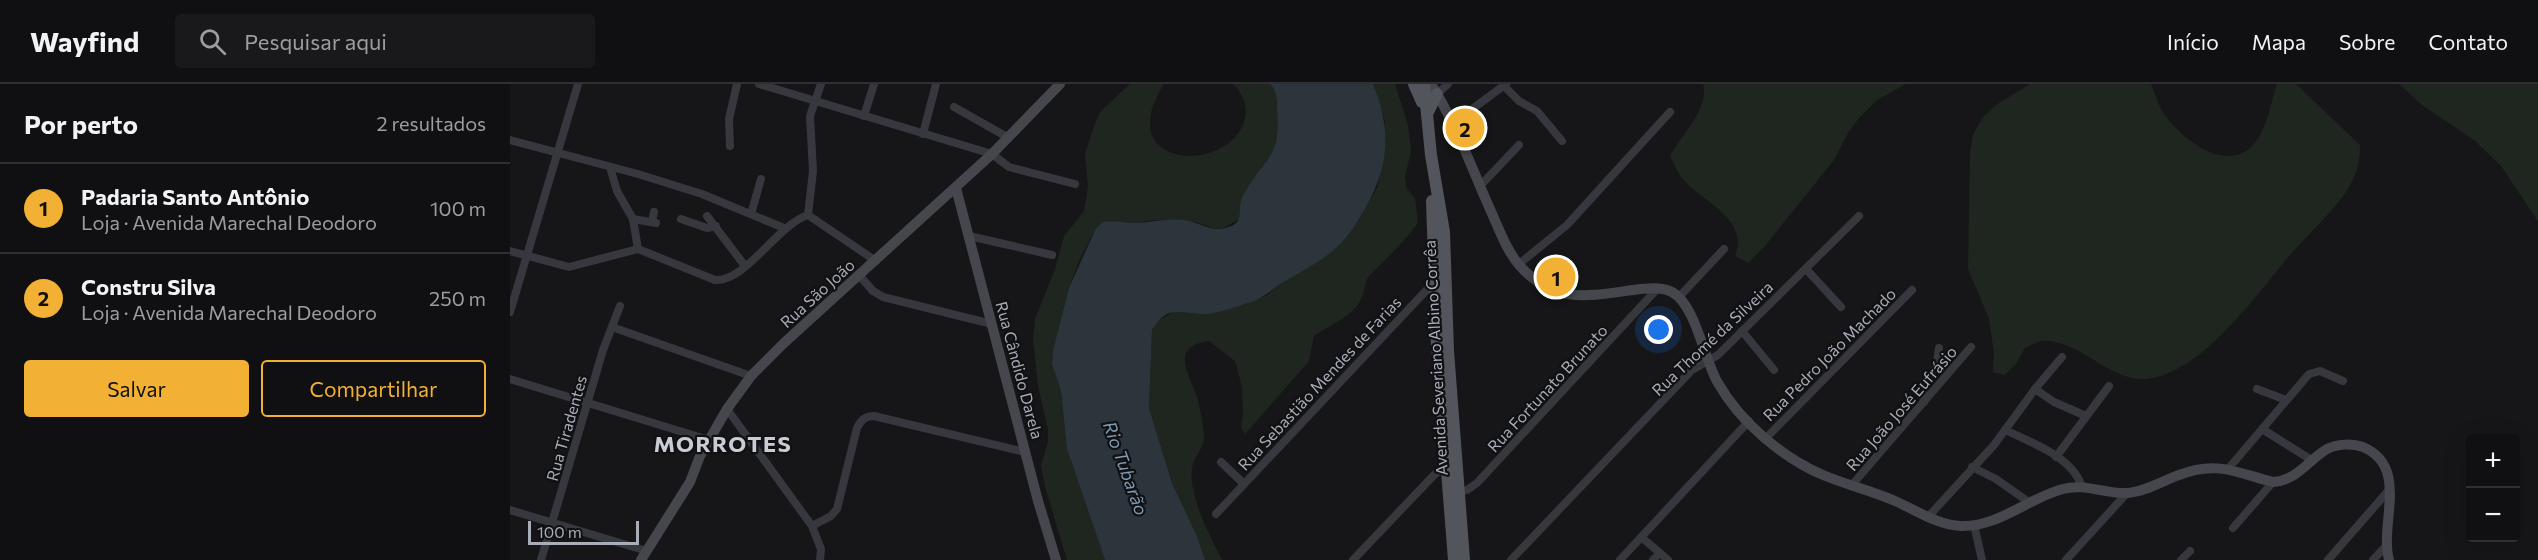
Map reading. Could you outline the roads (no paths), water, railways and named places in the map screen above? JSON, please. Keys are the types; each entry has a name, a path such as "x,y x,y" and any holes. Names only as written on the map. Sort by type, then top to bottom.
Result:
{"main road":[{"name":"Avenida Severiano Albino Corrêa","path":"1414,84 1426,115"},
{"name":"Avenida Severiano Albino Corrêa","path":"1424,84 1431,155 1443,224 1440,279 1444,368 1454,493 1454,560"},
{"path":"1426,115 1435,88"},
{"name":"Avenida Severiano Albino Corrêa","path":"1454,493 1464,560"}],"street":[{"path":"510,312 578,84"},
{"path":"730,147 729,119 737,84"},
{"path":"759,84 992,154 1009,167 1075,184"},
{"path":"808,215 813,171 810,116 821,84"},
{"path":"864,116 874,84"},
{"path":"923,134 936,84"},
{"name":"Rua São João","path":"644,555 690,482 709,440 727,409 751,376 1009,138 1060,84"},
{"path":"1448,84 1435,88 1506,244 1519,264 1538,281 1572,296 1597,297 1658,288 1679,297 1690,315 1708,361 1723,391 1766,438 1807,467 1851,486 1878,494 1946,524 1974,525 2001,517 2062,489 2082,487 2127,493 2148,488 2192,471 2212,467 2228,469 2273,482 2293,477 2328,448 2348,444 2367,449 2380,461 2390,488 2386,546 2389,560"},
{"path":"1452,124 1505,85 1519,100 1537,111 1562,141"},
{"path":"954,107 1009,138"},
{"path":"1519,264 1567,225 1670,112"},
{"path":"510,140 702,194 784,228"},
{"path":"1480,186 1519,145"},
{"path":"610,167 617,191 633,219 638,249"},
{"path":"751,214 761,179"},
{"name":"Rua Cândido Darela","path":"956,188 1025,452 1056,560"},
{"path":"633,219 654,222 654,212"},
{"path":"510,251 569,267 638,249 715,280 722,280 745,266 766,249 784,228 798,218 808,215"},
{"path":"808,215 876,261"},
{"path":"707,216 745,266"},
{"name":"Rua Thomé da Silveira","path":"1511,560 1692,370 1718,355 1859,216"},
{"path":"681,219 707,228 716,226"},
{"path":"969,236 1052,255"},
{"path":"1679,297 1724,249"},
{"path":"1806,269 1841,307"},
{"path":"859,275 873,291 883,297 992,324"},
{"name":"Rua Sebastião Mendes de Farias","path":"1216,514 1440,279"},
{"name":"Rua Fortunato Brunato","path":"1454,493 1477,483 1658,288"},
{"name":"Rua Pedro João Machado","path":"1766,438 1912,290"},
{"name":"Rua Tiradentes","path":"541,560 587,403 620,306"},
{"path":"612,327 751,376"},
{"path":"1742,331 1774,370"},
{"path":"1924,402 1922,387 1936,367 1939,348"},
{"name":"Rua João José Eufrásio","path":"1851,486 1971,348"},
{"path":"1928,517 2005,430 2062,357"},
{"path":"2228,469 2286,400 2315,371 2343,381"},
{"path":"510,379 709,440"},
{"path":"2056,457 2109,386"},
{"path":"2035,389 2054,402 2086,416"},
{"path":"2257,389 2286,400"},
{"path":"727,409 812,525 820,549 820,560"},
{"path":"812,525 831,516 837,509 857,428 868,416 1025,452"},
{"path":"1620,560 1749,421"},
{"path":"2262,429 2313,461"},
{"path":"2005,430 2056,457 2076,472 2082,487"},
{"path":"1221,462 1244,484"},
{"path":"1353,560 1452,463"},
{"path":"1972,467 1996,479 2030,503"},
{"path":"2233,528 2273,482"},
{"path":"2328,560 2390,488"},
{"path":"2066,560 2127,493"},
{"path":"510,510 644,555"},
{"path":"1974,525 1982,560"},
{"path":"1641,537 1668,560"},
{"path":"2373,560 2386,546"},
{"path":"2181,560 2190,551"},
{"path":"1653,560 1660,553"}],"water":[{"name":"Rio Tubarão","path":"1270,84 1373,84 1379,100 1385,131 1384,161 1380,176 1366,207 1353,228 1337,247 1319,261 1254,301 1209,314 1175,312 1163,317 1152,330 1149,408 1172,483 1197,536 1205,560 1105,560 1067,449 1061,391 1052,364 1053,350 1069,288 1096,228 1103,222 1135,223 1179,220 1216,229 1235,224 1240,216 1243,196 1274,149 1278,126 1277,99"}],"place":[{"name":"Constru Silva","path":"1465,128"},
{"name":"Padaria Santo Antônio","path":"1556,277"}],"district":[{"name":"MORROTES","path":"723,443"}]}
